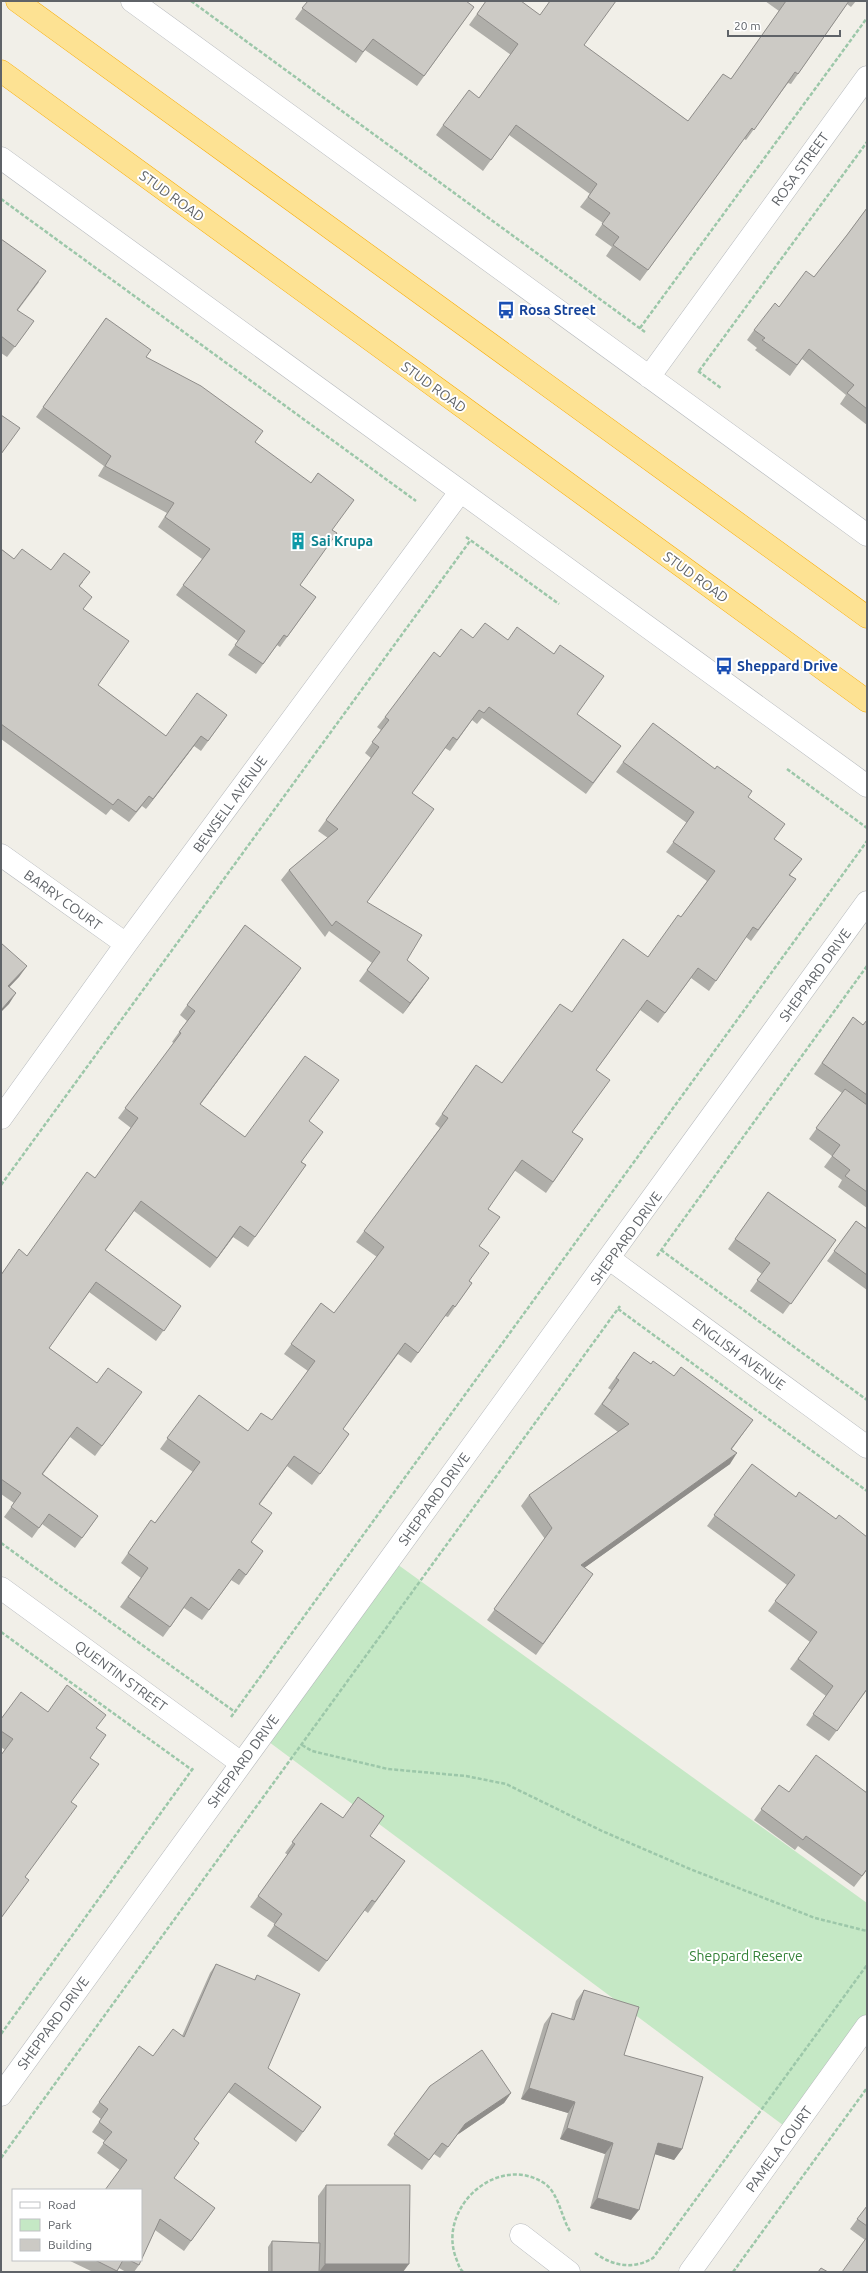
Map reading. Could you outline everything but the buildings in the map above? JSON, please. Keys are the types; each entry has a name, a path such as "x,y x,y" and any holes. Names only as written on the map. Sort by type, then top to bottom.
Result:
{"highway":[{"path":"17,1 867,617"},
{"name":"STUD ROAD","path":"1,71 867,701"}],"street":[{"path":"132,1 867,535"},
{"name":"ROSA STREET","path":"648,377 867,77"},
{"path":"1,158 867,786"},
{"name":"BEWSELL AVENUE","path":"1,1118 126,944 460,492"},
{"name":"BARRY COURT","path":"1,855 126,944"},
{"name":"SHEPPARD DRIVE","path":"1,2095 241,1763 611,1260 867,902"},
{"name":"ENGLISH AVENUE","path":"611,1260 867,1447"},
{"name":"QUENTIN STREET","path":"1,1588 241,1763"},
{"name":"PAMELA COURT","path":"690,2272 867,2026"},
{"path":"521,2235 569,2272"}],"path":[{"path":"191,1 648,334"},
{"path":"640,328 867,18"},
{"path":"698,371 867,142"},
{"path":"1,199 418,503"},
{"path":"1,1184 470,541"},
{"path":"231,1718 867,841"},
{"path":"656,1258 867,966"},
{"path":"661,1250 867,1400"},
{"path":"1,2158 623,1302"},
{"path":"618,1309 867,1490"},
{"path":"1,1544 235,1712"},
{"path":"1,1632 192,1770"},
{"path":"302,1745 312,1751 388,1770 466,1776 506,1784 602,1831 690,1869 815,1918 867,1931"},
{"path":"1,2034 195,1766"},
{"path":"589,2250 615,2265 644,2264 653,2258 867,1965"},
{"path":"733,2272 867,2088"},
{"path":"462,2272 453,2250 452,2235 456,2219 466,2199 476,2188 491,2179 508,2175 522,2175 545,2184 553,2192 563,2218 575,2236"}],"green space":[{"name":"Sheppard Reserve","path":"390,1559 867,1903 867,2026 791,2131 261,1736"}],"place":[{"name":"Rosa Street","path":"506,310"},
{"name":"Sai Krupa","path":"298,541"},
{"name":"Sheppard Drive","path":"724,666"}]}
